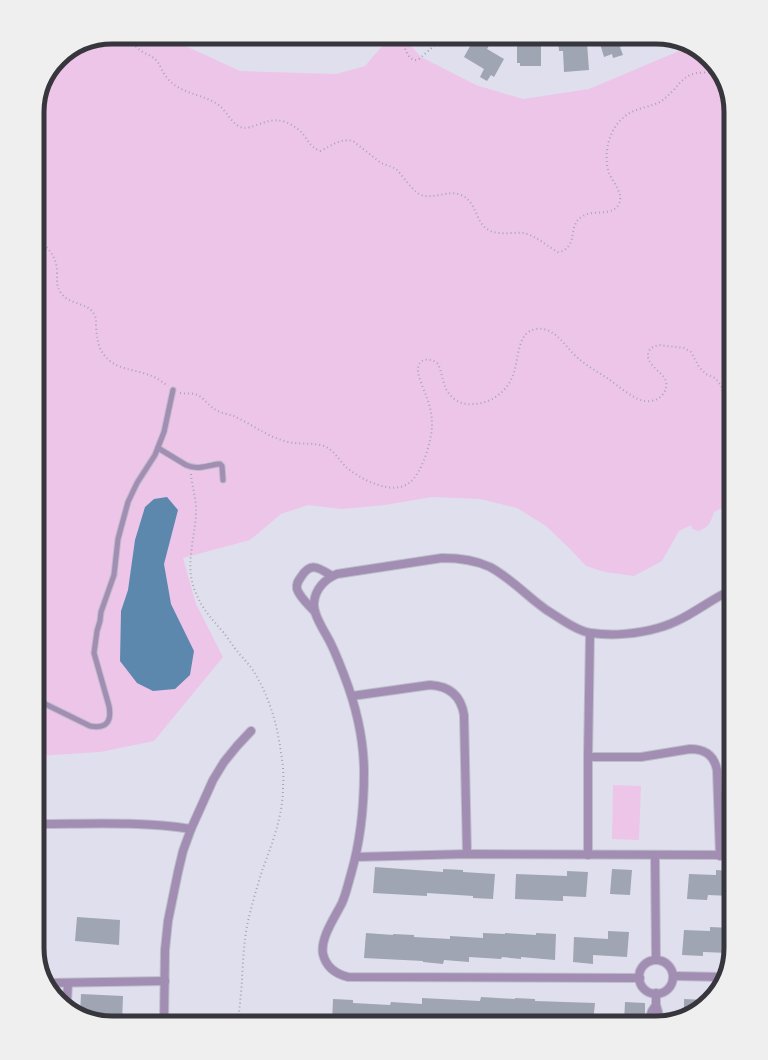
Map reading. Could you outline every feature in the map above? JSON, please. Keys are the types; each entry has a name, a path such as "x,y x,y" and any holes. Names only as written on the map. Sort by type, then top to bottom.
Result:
{"street":[{"path":"315,612 314,603 319,587 332,576 442,558 458,558 489,567 505,577 537,603 566,623 590,633 635,633 658,628 681,620 724,594"},
{"path":"332,576 316,567 308,568 304,572 297,586 299,593 315,612 332,645 352,696 360,734 364,765 364,794 360,840 342,902 326,936 323,946 323,954 332,970 348,978 640,978"},
{"path":"588,855 590,633"},
{"path":"352,696 430,685 450,691 460,702 464,715 467,854"},
{"path":"164,1016 165,950 168,922 183,851 213,780 237,746 252,731"},
{"path":"588,757 641,757 690,749 698,749 706,752 712,757 716,764 717,770 720,856"},
{"path":"44,824 170,825 191,829"},
{"path":"356,857 467,854 724,856"},
{"path":"655,856 656,960"},
{"path":"656,960 668,964 672,970 673,976 670,986 661,993 651,992 643,987 640,978 644,965 656,960"},
{"path":"673,976 718,976"},
{"path":"54,983 165,980"},
{"path":"67,999 68,983"},
{"path":"656,993 656,1005 659,1016"},
{"path":"656,1005 665,1015"},
{"path":"650,1016 656,1005"}],"lane":[{"path":"44,703 90,726 98,727 107,723 111,715 94,653 97,631 101,612 114,575 118,539 127,507 137,483 153,460 158,448 164,432 173,390"},
{"path":"158,448 190,467 200,468 220,464 222,466 223,480"}],"path":[{"path":"134,44 139,50 157,61 171,82 186,91 204,97 220,106 238,126 244,128 267,121 276,120 284,122 299,130 311,146 320,151 341,140 353,141 381,164 396,169 418,193 424,196 452,193 464,196 469,200 481,222 488,230 499,233 528,234 558,252 563,252 571,244 575,224 583,216 589,213 611,211 620,203 619,190 609,173 606,154 610,137 618,123 630,113 661,101 685,78 703,72 711,72"},
{"path":"404,44 408,55 414,60 418,60 436,44"},
{"path":"44,245 54,257 58,271 57,284 59,290 67,299 88,307 92,311 96,320 98,343 101,351 112,363 120,367 150,375 178,393 199,396 217,411 229,414 276,437 292,442 316,444 329,449 356,474 376,484 394,488 402,487 410,483 420,469 426,453 432,425 426,394 418,373 418,365 421,362 428,359 435,361 438,364 447,391 456,401 463,404 479,404 487,402 499,395 508,386 514,373 522,341 530,331 537,329 545,330 559,337 579,359 614,382 626,392 647,402 658,399 662,395 666,386 665,379 650,361 648,354 650,350 659,345 684,348 691,352 702,370 718,381 722,389 724,402"}],"shaded area":[{"path":"181,44 240,71 336,74 365,66 384,44 409,44 421,57 476,85 523,99 589,89 683,49 704,64 715,78 719,86 722,94 724,112 724,508 714,512 709,524 699,531 692,529 691,525 679,531 662,561 634,576 605,572 586,566 546,526 517,508 480,499 432,497 385,505 342,509 308,505 281,514 250,540 183,558 196,604 223,657 154,741 100,752 44,756 44,108 46,94 58,71 67,61 78,53 99,45"},
{"path":"613,785 641,786 639,840 612,839"}],"water":[{"path":"167,497 178,510 164,564 171,604 194,651 190,675 175,689 153,691 137,683 120,661 121,611 128,590 135,540 145,507 154,499"}],"building":[{"path":"471,44 490,44 487,49 504,59 494,77 491,75 487,81 480,77 484,69 464,57"},
{"path":"517,44 541,44 541,66 520,66 520,63 517,63"},
{"path":"558,44 587,44 589,70 564,72 563,51 559,51"},
{"path":"600,44 628,44 620,47 623,55 613,58 612,54 604,57"},
{"path":"375,867 443,872 443,869 463,870 463,872 495,874 493,899 427,893 427,896 373,893"},
{"path":"612,869 632,870 630,895 610,894"},
{"path":"716,870 724,871 724,896 708,895 707,900 687,899 689,874 716,875"},
{"path":"567,871 588,872 586,897 563,896 563,901 515,899 516,874 567,876"},
{"path":"77,917 120,920 119,945 75,941"},
{"path":"710,927 724,928 723,953 703,952 703,956 682,955 684,930 710,931"},
{"path":"608,931 629,932 627,957 593,955 593,964 573,962 574,937 608,939"},
{"path":"366,933 414,935 414,937 450,939 450,936 483,938 483,933 536,935 536,933 556,934 555,960 521,957 521,959 502,957 501,959 469,957 469,962 444,960 443,964 423,961 364,958"},
{"path":"81,994 123,996 122,1016 99,1015 80,1008"},
{"path":"481,997 595,1003 594,1016 332,1016 333,999 353,1000 353,1003 390,1005 391,1002 422,1004 422,998 480,1001"},
{"path":"684,999 700,1000 690,1007 684,1010"},
{"path":"625,1002 645,1003 645,1016 624,1016"}]}
